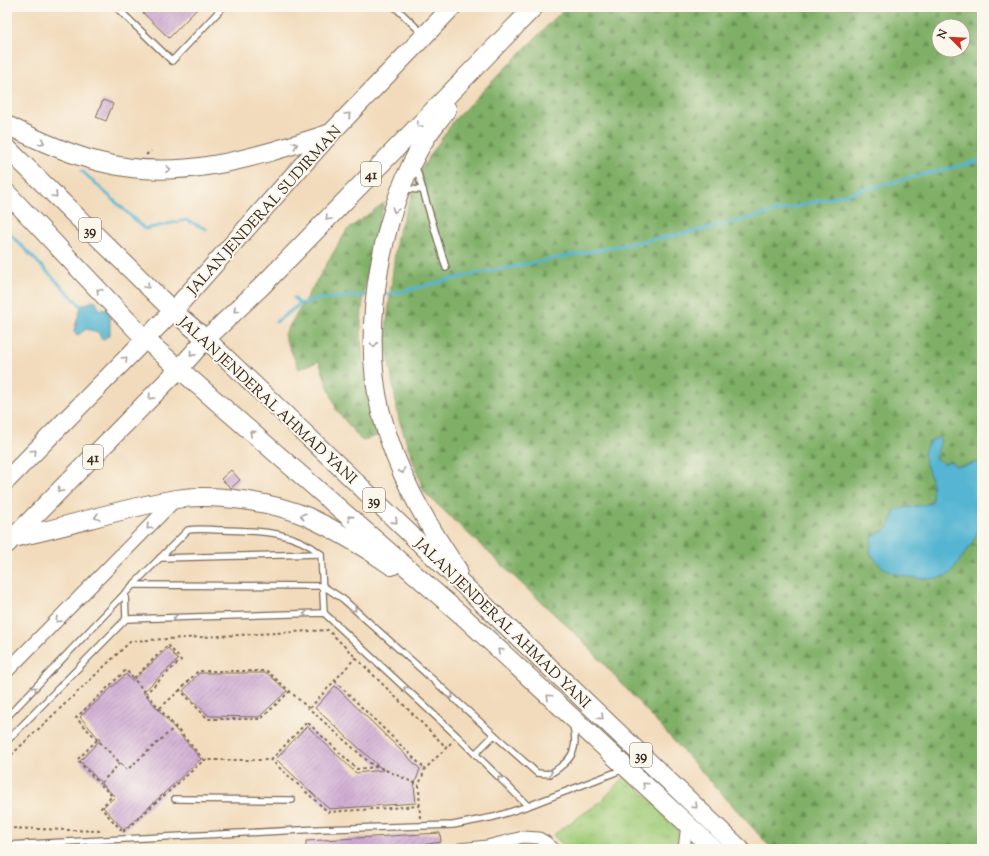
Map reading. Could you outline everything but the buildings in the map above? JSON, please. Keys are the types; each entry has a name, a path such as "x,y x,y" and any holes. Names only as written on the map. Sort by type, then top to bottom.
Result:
{"highway":[{"name":"JALAN JENDERAL SUDIRMAN","path":"7,480 173,311 331,133 452,7"},
{"path":"477,599 429,528 403,475 391,444 381,413 376,380 373,331 374,306 388,230 401,189 427,136 452,102 535,7"},
{"name":"41","path":"10,541 178,370 206,339 261,287 535,7"},
{"path":"7,125 55,147 101,163 134,168 171,170 202,168 263,156 331,133"},
{"name":"JALAN JENDERAL AHMAD YANI","path":"7,148 173,311 206,339 740,849"},
{"name":"JALAN JENDERAL AHMAD YANI","path":"7,193 145,339 178,370 466,619 714,849"},
{"path":"10,541 111,513 176,499 229,498 272,506 307,517 389,564 466,619"},
{"path":"528,677 543,661"}],"street":[{"path":"7,671 176,499"},
{"path":"684,849 687,824"},
{"path":"460,849 487,846 523,837 539,838 554,849"}],"lane":[{"path":"116,7 172,61 223,7"},
{"path":"395,7 425,36"},
{"path":"414,161 446,268"},
{"path":"401,189 423,190"},
{"path":"7,718 133,585 190,530 268,532 292,538 309,545 321,554 324,613"},
{"path":"160,558 321,554"},
{"path":"133,585 323,586 343,599 532,770 542,774 550,774 566,762 575,748 576,740 571,717"},
{"path":"125,594 126,619"},
{"path":"7,741 126,619 324,613 457,736 528,806"},
{"path":"474,754 494,735"},
{"path":"7,845 420,825 453,825 494,817 528,806 627,768"},
{"path":"175,799 292,800"}],"path":[{"path":"7,759 131,641 328,630 446,747"},
{"path":"133,678 168,645 181,660 146,693"},
{"path":"310,708 356,657"},
{"path":"176,726 127,770 76,718 126,670 176,726 204,760"},
{"path":"160,709 198,671 267,671 370,763 419,785"},
{"path":"335,681 425,769"},
{"path":"180,690 208,718 253,719 261,719 290,691"},
{"path":"271,760 307,722 357,769 378,767"},
{"path":"420,825 419,785 425,769 457,736"},
{"path":"97,740 77,760 112,796 101,808 123,832"},
{"path":"115,832 123,832 204,760 271,760 328,812 420,806"},
{"path":"100,784 120,763"},
{"path":"7,828 108,832"}],"green space":[{"path":"566,7 982,7 982,849 772,849 583,641 424,492 399,420 385,339 397,236 421,169 455,119"},
{"path":"384,203 364,292 361,323 364,365 379,435 362,441 337,411 319,361 299,369 284,335 347,230"},
{"path":"624,776 679,824 676,849 567,849 553,835 603,800"}],"water":[{"path":"95,300 99,309 108,310 110,316 110,335 102,340 98,332 86,329 77,336 74,331 81,306"},
{"path":"938,437 941,441 935,458 944,464 950,461 956,466 979,462 982,479 982,500 978,531 970,547 952,572 947,576 925,579 896,574 878,563 870,552 872,537 889,528 895,510 932,503 932,484 924,458 924,452 926,447"}],"waterway":[{"path":"382,294 395,293 465,276 706,229 982,160"},
{"path":"82,171 145,229 186,220 206,229"},
{"path":"7,231 81,306"},
{"path":"276,322 300,304 318,299 370,295"},
{"path":"294,298 300,304"}]}
